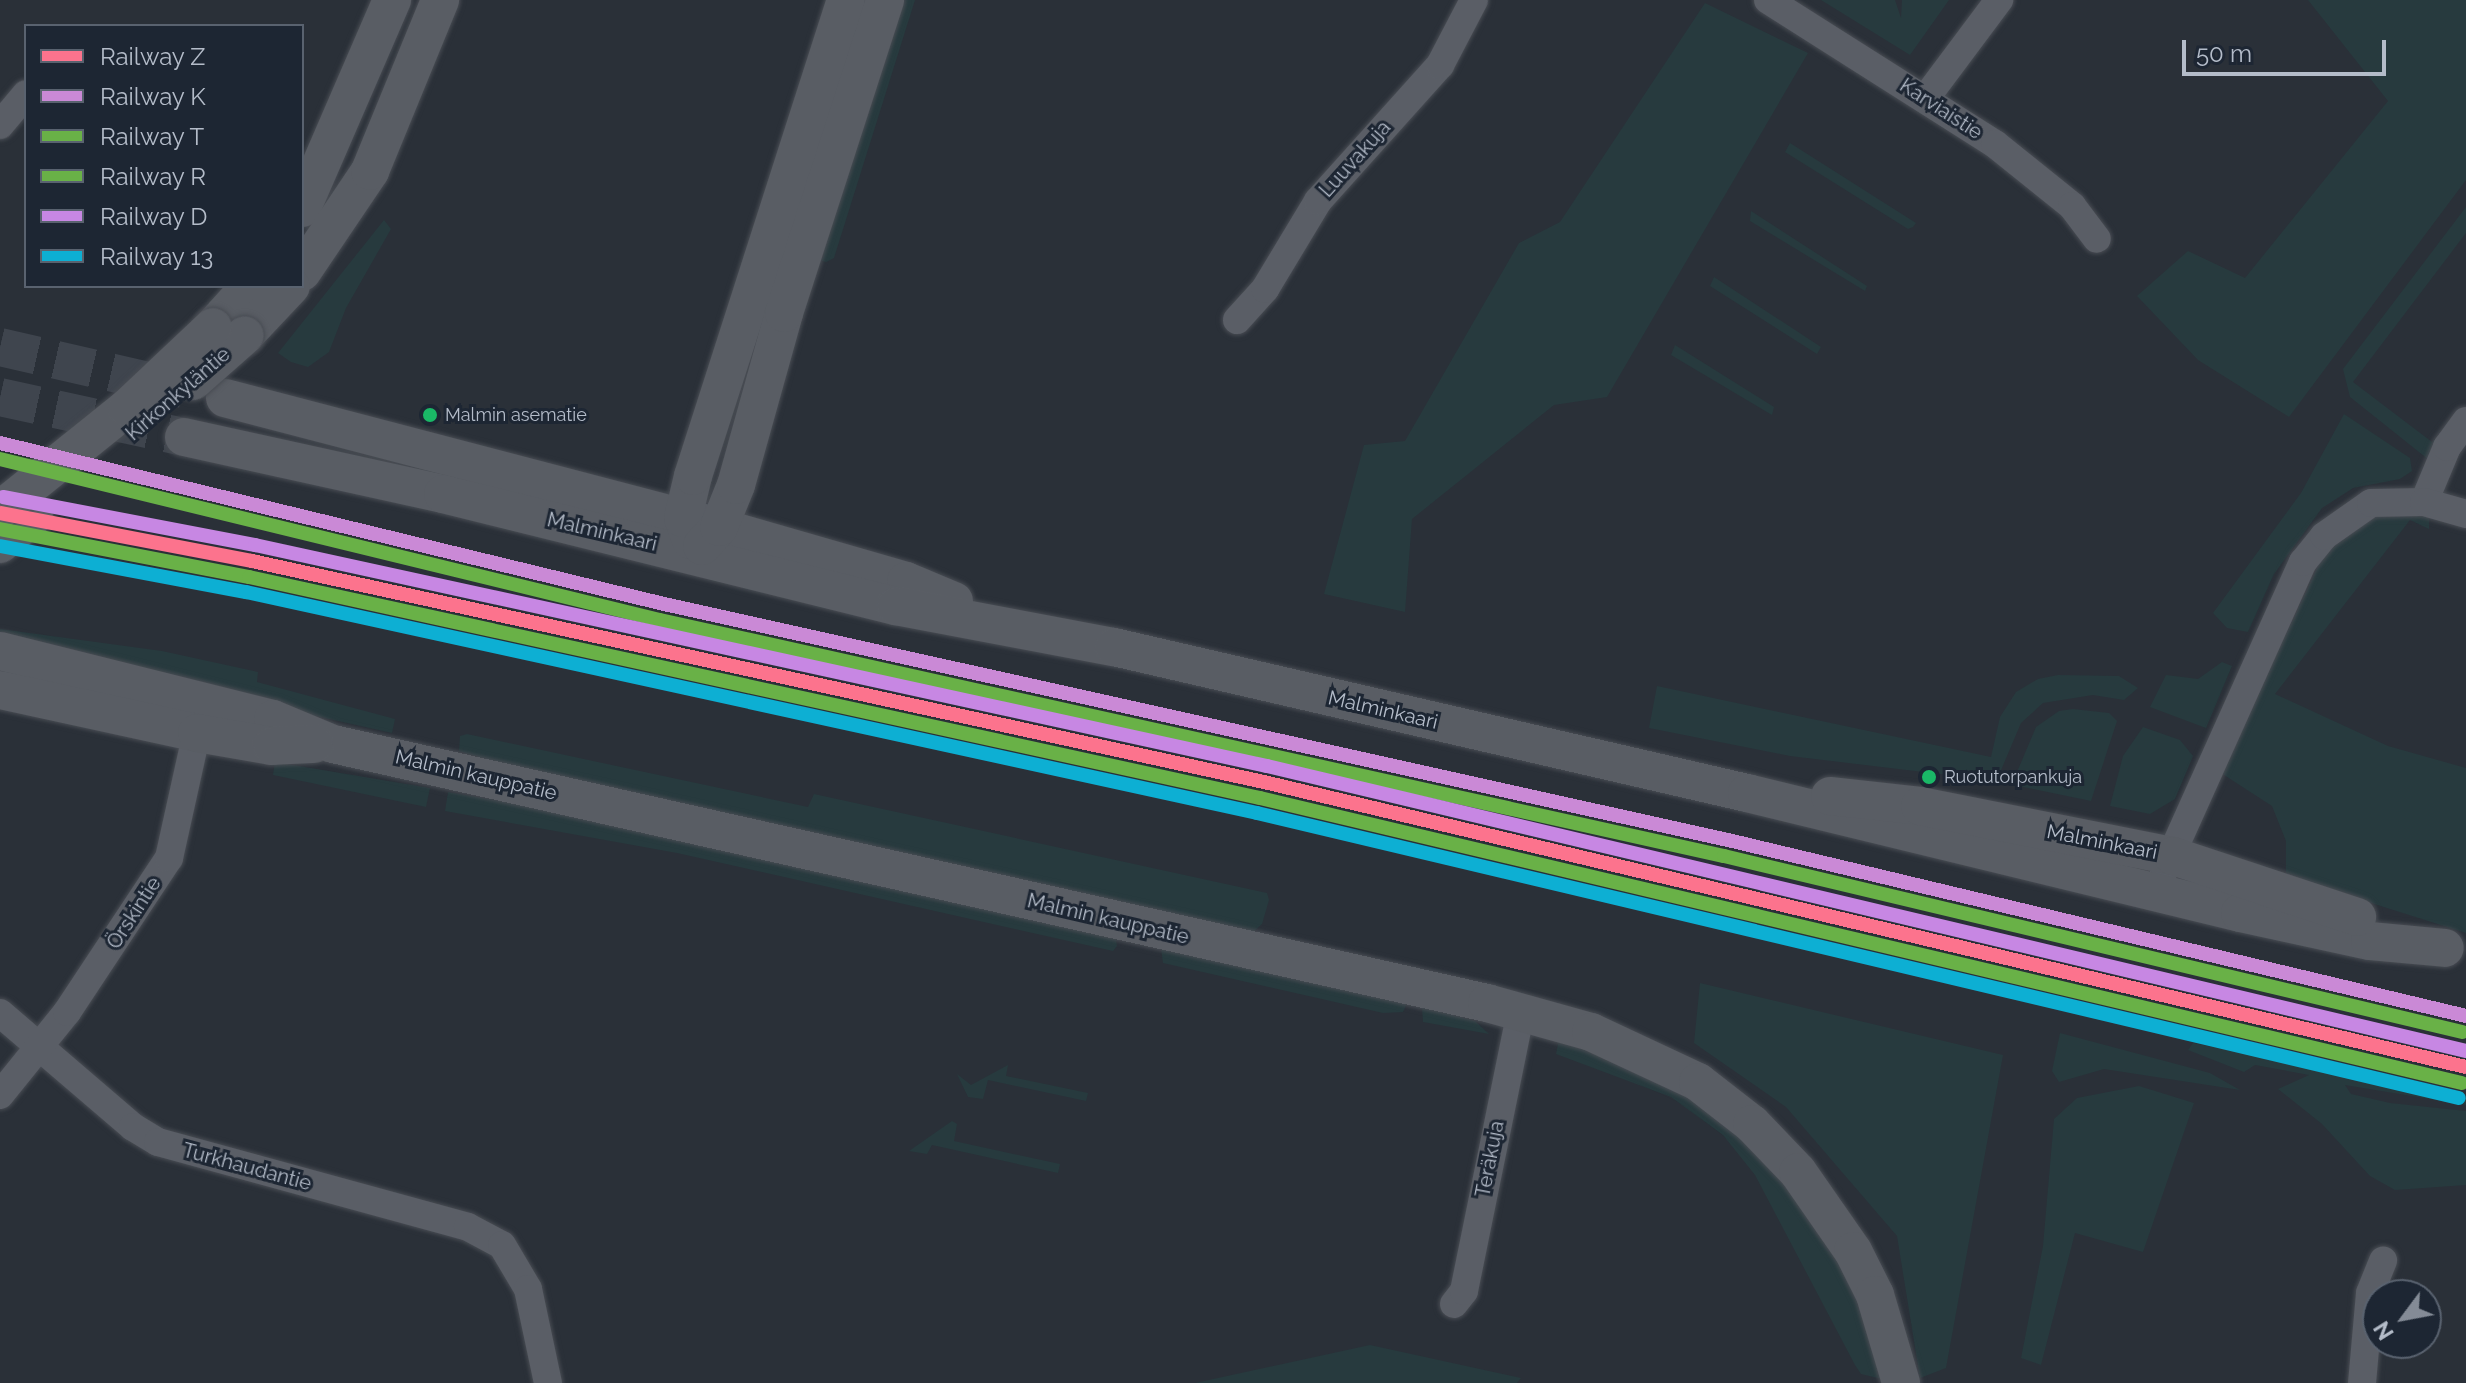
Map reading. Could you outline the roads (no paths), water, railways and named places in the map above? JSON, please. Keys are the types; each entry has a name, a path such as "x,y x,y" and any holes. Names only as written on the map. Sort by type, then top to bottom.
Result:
{"main road":[{"path":"304,203 392,0"},
{"path":"304,269 370,171 440,0"},
{"path":"699,533 846,0"},
{"path":"699,533 885,0"},
{"path":"229,331 249,288"},
{"path":"229,331 288,288"},
{"name":"Kirkonkyläntie","path":"0,510 229,331"},
{"name":"Kirkonkyläntie","path":"0,544 229,331"},
{"name":"Malminkaari","path":"225,398 699,533"},
{"name":"Malminkaari","path":"184,437 699,533 906,581 1019,628 1747,793 2370,941 2456,950"},
{"name":"Malmin kauppatie","path":"0,651 200,718"},
{"name":"Malmin kauppatie","path":"0,690 200,718 273,719 333,744 1521,1012 1591,1032 1698,1082 1773,1144 1826,1207 1875,1295 1901,1383"},
{"name":"Malminkaari","path":"1747,793 1852,797 1920,806 2173,856 2456,950"}],"street":[{"name":"Luuvakuja","path":"1237,320 1265,289 1318,201 1440,65 1474,0"},
{"name":"Karviaistie","path":"1768,0 2023,165 2072,206 2097,239"},
{"path":"1925,99 1999,0"},
{"path":"0,125 24,96"},
{"path":"2424,502 2447,447 2466,421"},
{"path":"2154,888 2173,856 2303,562 2339,521 2371,503 2424,502 2466,514"},
{"name":"Örskintie","path":"0,1095 40,1049 169,858 200,718"},
{"name":"Teräkuja","path":"1454,1304 1464,1291 1521,1012"},
{"name":"Turkhaudantie","path":"0,1013 40,1049 158,1142 468,1227 502,1245 520,1269 548,1383"},
{"path":"2362,1383 2370,1293 2383,1260"}],"tunnel":[{"path":"0,347 183,389"},
{"path":"0,397 184,437"}],"rail line":[{"name":"K","path":"0,443 664,604 1728,840 2466,1016"},
{"name":"T","path":"0,459 660,620 1724,856 2462,1032"},
{"name":"D","path":"3,497 255,545 1267,766 2466,1051"},
{"name":"Z","path":"0,513 252,561 1264,782 2466,1067"},
{"name":"R","path":"0,529 249,577 1260,798 2462,1083"},
{"name":"13","path":"0,546 246,592 1257,813 2459,1098"}],"place":[{"name":"Malmin asematie","path":"430,415"},
{"name":"Ruotutorpankuja","path":"1929,777"}]}
